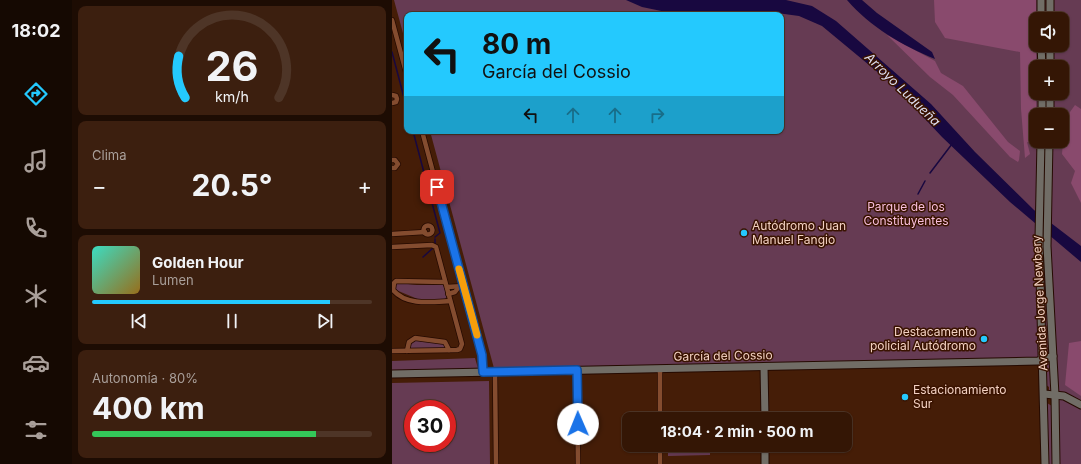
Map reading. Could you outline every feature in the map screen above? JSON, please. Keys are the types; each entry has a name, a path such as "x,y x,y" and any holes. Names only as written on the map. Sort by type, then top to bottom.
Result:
{"main road":[{"path":"1041,0 1041,12"},
{"path":"1050,0 1050,12"},
{"name":"Avenida Jorge Newbery","path":"1041,148 1039,239 1045,464"},
{"name":"Avenida Jorge Newbery","path":"1049,148 1047,246 1055,395 1056,464"},
{"name":"García del Cossio","path":"392,374 1038,361 1053,356"},
{"path":"764,367 765,412"},
{"path":"1044,394 1064,396 1081,405"},
{"path":"765,452 765,464"}],"street":[{"path":"392,20 404,65"},
{"path":"392,95 396,96 397,99 396,102 392,103"},
{"path":"423,134 482,355 483,372"},
{"path":"392,160 395,160 398,164 395,168 392,168"},
{"path":"392,234 424,232"},
{"path":"392,247 435,246 462,344 460,349 393,351"},
{"path":"450,301 417,302 401,296 393,290 394,283 396,281 446,285 458,288"},
{"path":"448,294 455,292 458,288 464,286"},
{"path":"407,351 409,342 415,338 445,342 449,350"},
{"path":"660,368 660,412"},
{"path":"577,370 578,464"},
{"path":"495,372 496,464"},
{"path":"660,452 660,464"}],"green space":[{"name":"Autódromo Juan Manuel Fangio","path":"394,0 1081,0 1081,464 1056,464 1055,395 1049,394 1049,387 1046,385 1046,362 495,372 431,134 784,134 784,12 404,12 404,37"},
{"path":"396,284 443,285 448,295 445,299 420,300 396,290"},
{"path":"411,341 445,344 447,348 411,348"},
{"path":"475,358 479,372 392,374 392,361"},
{"path":"489,381 490,464 392,464 392,383"},
{"path":"1047,403 1052,406 1053,464 1048,464"},
{"path":"668,452 710,452 710,455 668,456"}],"shaded area":[{"path":"934,0 1036,0 1036,12 1029,12 1029,52 1036,52 1036,60 1029,60 1029,100 1036,100 1036,108 1029,108 1029,142 1027,142 1030,154 1025,158 1021,109 1020,52 945,38 935,22"},
{"path":"887,35 935,61 941,73 963,86 1008,142 1020,151 1018,162 1010,157 953,95 930,77"},
{"path":"1075,105 1081,109 1081,203 1071,183 1075,171 1062,154 1063,148 1069,148 1069,113"},
{"path":"1081,341 1081,396 1065,385 1069,343"}],"water":[{"name":"Arroyo Ludueña","path":"626,0 786,0 812,6 836,21 931,104 975,152 1034,210 1081,246 1081,262 1010,202 942,137 892,84 822,26 799,16 784,14 784,12 666,12 642,7"},
{"path":"847,0 862,0 877,13 932,52 935,59 899,42 888,35 866,19"}],"waterway":[{"path":"392,52 404,98"},
{"path":"414,134 440,233 435,237"},
{"path":"930,173 952,144"},
{"path":"918,194 925,181"},
{"path":"435,239 435,245"},
{"path":"423,257 433,248"}],"slow traffic":[{"path":"459,269 477,335"}],"place":[{"name":"Autódromo Juan Manuel Fangio","path":"744,233"},
{"name":"Destacamento policial Autódromo","path":"984,339"},
{"name":"Estacionamiento Sur","path":"905,397"}],"route":[{"path":"437,187 482,355 483,372 577,370 578,424"}],"park label":[{"name":"Parque de los Constituyentes","path":"906,214"}]}
